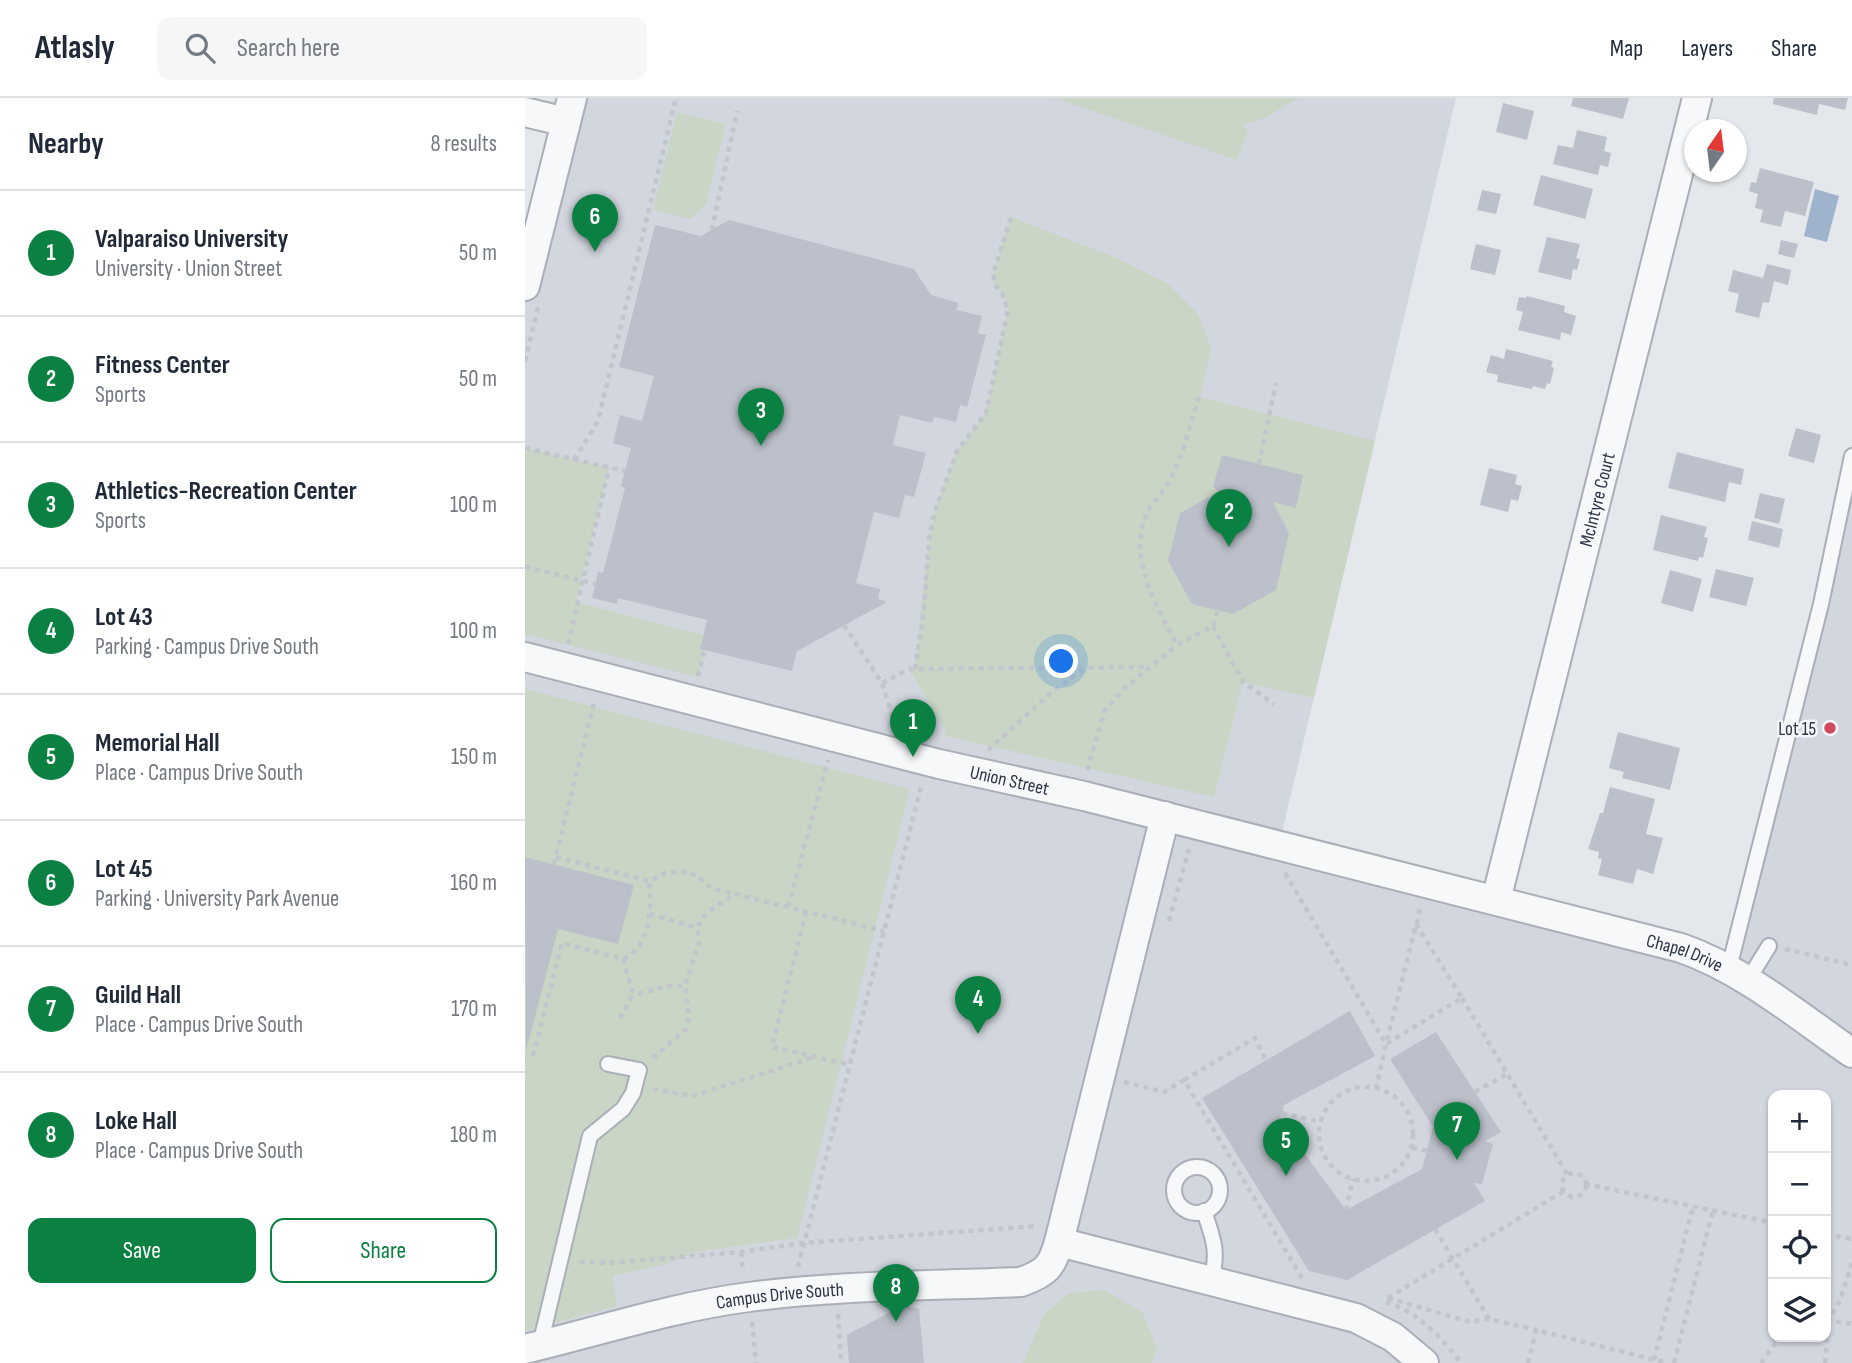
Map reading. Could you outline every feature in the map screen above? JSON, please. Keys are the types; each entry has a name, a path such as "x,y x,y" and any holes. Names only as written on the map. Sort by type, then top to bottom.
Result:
{"street":[{"name":"McIntyre Court","path":"1496,900 1697,98"},
{"path":"525,112 569,110 525,286"},
{"name":"Union Street","path":"525,657 939,764 1084,796 1496,900"},
{"name":"Campus Drive South","path":"532,1347 658,1313 748,1297 816,1290 1021,1282 1041,1275 1054,1260 1062,1233 1165,816"},
{"name":"Chapel Drive","path":"1496,900 1708,957 1738,974 1852,1053"},
{"path":"1062,1233 1212,1280 1356,1318 1393,1337 1424,1363"}],"lane":[{"path":"1738,974 1852,456"},
{"path":"1738,974 1769,946"},
{"path":"532,1347 560,1262 590,1136 624,1109 639,1070 608,1064"},
{"path":"1204,1212 1216,1250 1212,1280"}],"path":[{"path":"574,460 598,421 676,98"},
{"path":"712,230 737,111"},
{"path":"915,669 924,609 929,540 935,511 957,451 986,413 1008,310 995,285 993,274 1011,217"},
{"path":"1259,464 1276,383"},
{"path":"1177,645 1156,606 1144,568 1140,537 1145,517 1171,477 1199,397"},
{"path":"525,448 625,471"},
{"path":"568,644 609,468"},
{"path":"525,567 595,584"},
{"path":"1084,796 1085,776 1105,710 1126,687 1177,645 1213,626 1218,610"},
{"path":"844,625 882,683 897,730"},
{"path":"1213,626 1243,682 1274,704"},
{"path":"698,677 705,650"},
{"path":"882,683 909,668 1150,667"},
{"path":"985,753 1053,691 1086,668"},
{"path":"554,864 595,698"},
{"path":"788,907 829,756"},
{"path":"841,1363 837,1305 796,1276 922,783"},
{"path":"1167,928 1189,848 1202,851"},
{"path":"556,858 649,881 665,873 684,872 698,876 712,888 884,932"},
{"path":"1295,873 1283,870 1386,1044"},
{"path":"533,1056 562,943 623,959 634,954 643,941 650,914 649,881"},
{"path":"639,1070 686,1029 689,1017 685,986 699,942 697,928 704,916 736,894"},
{"path":"1376,1088 1421,904"},
{"path":"806,912 772,1047 850,1065"},
{"path":"650,914 697,928"},
{"path":"1416,924 1567,1174"},
{"path":"623,959 632,990 637,994 669,986 685,986"},
{"path":"620,1018 634,992"},
{"path":"1386,1044 1462,998"},
{"path":"1124,1082 1164,1092 1255,1038 1266,1060"},
{"path":"634,1086 692,1096 815,1057"},
{"path":"1120,1095 1128,1069"},
{"path":"1475,1092 1507,1074"},
{"path":"1184,1080 1303,1279"},
{"path":"1376,1088 1390,1094 1402,1104 1410,1117 1412,1148 1404,1162 1393,1173 1378,1180 1362,1181 1346,1177 1333,1168 1324,1154 1319,1138 1321,1122 1336,1099 1355,1090 1376,1088"},
{"path":"1282,1113 1321,1122"},
{"path":"1224,1146 1230,1142"},
{"path":"1412,1148 1427,1151"},
{"path":"1567,1174 1581,1175 1585,1184 1583,1193 1571,1197 1564,1191 1562,1182 1567,1174"},
{"path":"1346,1210 1353,1179"},
{"path":"1585,1184 1768,1222"},
{"path":"1461,1363 1422,1321 1397,1305 1384,1301 1564,1191"},
{"path":"1654,1360 1693,1206"},
{"path":"1674,1363 1713,1210"},
{"path":"1435,1228 1489,1319"},
{"path":"560,1262 609,1263 741,1252 803,1243 1062,1233"},
{"path":"1831,1235 1852,1239"},
{"path":"1831,1315 1840,1300 1852,1263"},
{"path":"1290,1276 1314,1281"},
{"path":"1388,1298 1470,1322 1489,1319 1665,1363"},
{"path":"1831,1320 1852,1324"},
{"path":"1528,1363 1536,1330"},
{"path":"1761,1363 1776,1342"},
{"path":"1825,1363 1826,1342"}],"shaded area":[{"path":"572,98 1456,98 1279,845 1733,970 1852,465 1852,1363 525,1363 525,286"}],"green space":[{"path":"1054,98 1298,98 1267,117 1241,126 1248,130 1237,160"},
{"path":"677,112 726,124 706,204 691,219 653,210"},
{"path":"1011,217 1117,258 1167,283 1198,314 1211,348 1200,397 1375,441 1314,698 1243,682 1214,797 945,736 946,731 909,669 915,668 929,540 935,511 957,451 986,413 1008,310 995,285 993,274"},
{"path":"525,448 609,468 576,602 703,635 700,649 705,650 698,677 525,634"},
{"path":"525,689 910,789 797,1238 695,1252 667,1264 613,1276 617,1306 525,1331"},
{"path":"1105,1290 1142,1312 1157,1348 1152,1363 1023,1363 1044,1314 1069,1293"}],"water":[{"path":"1815,189 1839,196 1827,242 1804,236"}],"building":[{"path":"1573,98 1629,98 1623,119 1571,106"},
{"path":"1774,98 1848,98 1845,110 1819,104 1817,115 1773,104"},
{"path":"1503,103 1534,111 1527,140 1496,132"},
{"path":"1577,130 1607,137 1604,151 1611,153 1608,167 1600,165 1598,175 1553,164 1558,145 1573,148"},
{"path":"1760,168 1814,182 1805,216 1785,211 1781,227 1760,222 1763,210 1755,208 1758,194 1749,191 1751,182 1756,183"},
{"path":"1541,175 1593,189 1585,219 1533,205"},
{"path":"1482,190 1501,194 1496,214 1477,210"},
{"path":"729,220 914,269 931,295 959,303 956,310 982,316 978,333 986,335 967,407 960,405 956,422 934,417 932,423 900,415 893,445 926,453 914,497 905,495 899,518 874,512 856,583 880,589 878,599 887,602 797,651 792,671 700,649 707,620 618,598 617,604 592,598 598,572 603,573 625,488 621,486 631,448 613,443 620,415 642,421 654,376 619,367 655,225 701,236"},
{"path":"1547,237 1580,244 1576,258 1580,259 1577,270 1573,269 1571,280 1538,272"},
{"path":"1781,240 1798,244 1794,258 1778,254"},
{"path":"1476,244 1501,250 1495,275 1470,269"},
{"path":"1767,264 1791,270 1788,285 1774,281 1769,303 1763,302 1759,318 1735,312 1739,294 1728,291 1733,270 1763,278"},
{"path":"1527,296 1565,306 1564,312 1576,316 1571,335 1561,332 1560,340 1518,330 1523,312 1516,310 1519,297"},
{"path":"1506,349 1553,361 1550,384 1547,383 1545,389 1533,386 1532,389 1497,382 1498,375 1486,372 1491,355 1504,359"},
{"path":"1796,428 1821,435 1814,463 1788,456"},
{"path":"1677,452 1744,469 1741,485 1729,482 1725,502 1668,488"},
{"path":"1222,455 1303,475 1296,508 1273,502 1289,533 1276,590 1233,614 1192,604 1168,561 1180,513 1218,492 1213,486"},
{"path":"1489,468 1517,475 1515,484 1522,486 1518,501 1511,499 1508,512 1480,505"},
{"path":"1760,493 1785,499 1779,524 1754,518"},
{"path":"1661,515 1707,527 1704,537 1708,538 1703,558 1699,557 1698,561 1653,550"},
{"path":"1752,521 1783,529 1779,548 1748,540"},
{"path":"1716,569 1754,578 1746,606 1709,597"},
{"path":"1670,570 1702,579 1693,612 1661,603"},
{"path":"1618,732 1680,748 1670,790 1622,778 1624,772 1609,768"},
{"path":"1610,787 1655,799 1646,834 1663,838 1653,874 1637,869 1633,884 1598,875 1602,859 1598,858 1599,852 1588,849"},
{"path":"525,857 634,885 618,944 558,929 526,1051"},
{"path":"1350,1011 1375,1056 1284,1105 1280,1120 1346,1210 1422,1169 1433,1127 1390,1059 1436,1032 1501,1132 1485,1141 1493,1144 1482,1184 1474,1183 1485,1201 1347,1280 1309,1271 1202,1098"},
{"path":"903,1305 919,1309 924,1363 849,1363 847,1335"}],"place":[{"name":"Lot 45","path":"595,252"},
{"name":"Athletics-Recreation Center","path":"761,446"},
{"name":"Fitness Center","path":"1229,547"},
{"name":"Lot 15","path":"1830,728"},
{"name":"Valparaiso University","path":"913,757"},
{"name":"Lot 43","path":"978,1034"},
{"name":"Guild Hall","path":"1457,1160"},
{"name":"Memorial Hall","path":"1286,1176"},
{"name":"Loke Hall","path":"896,1322"}]}
